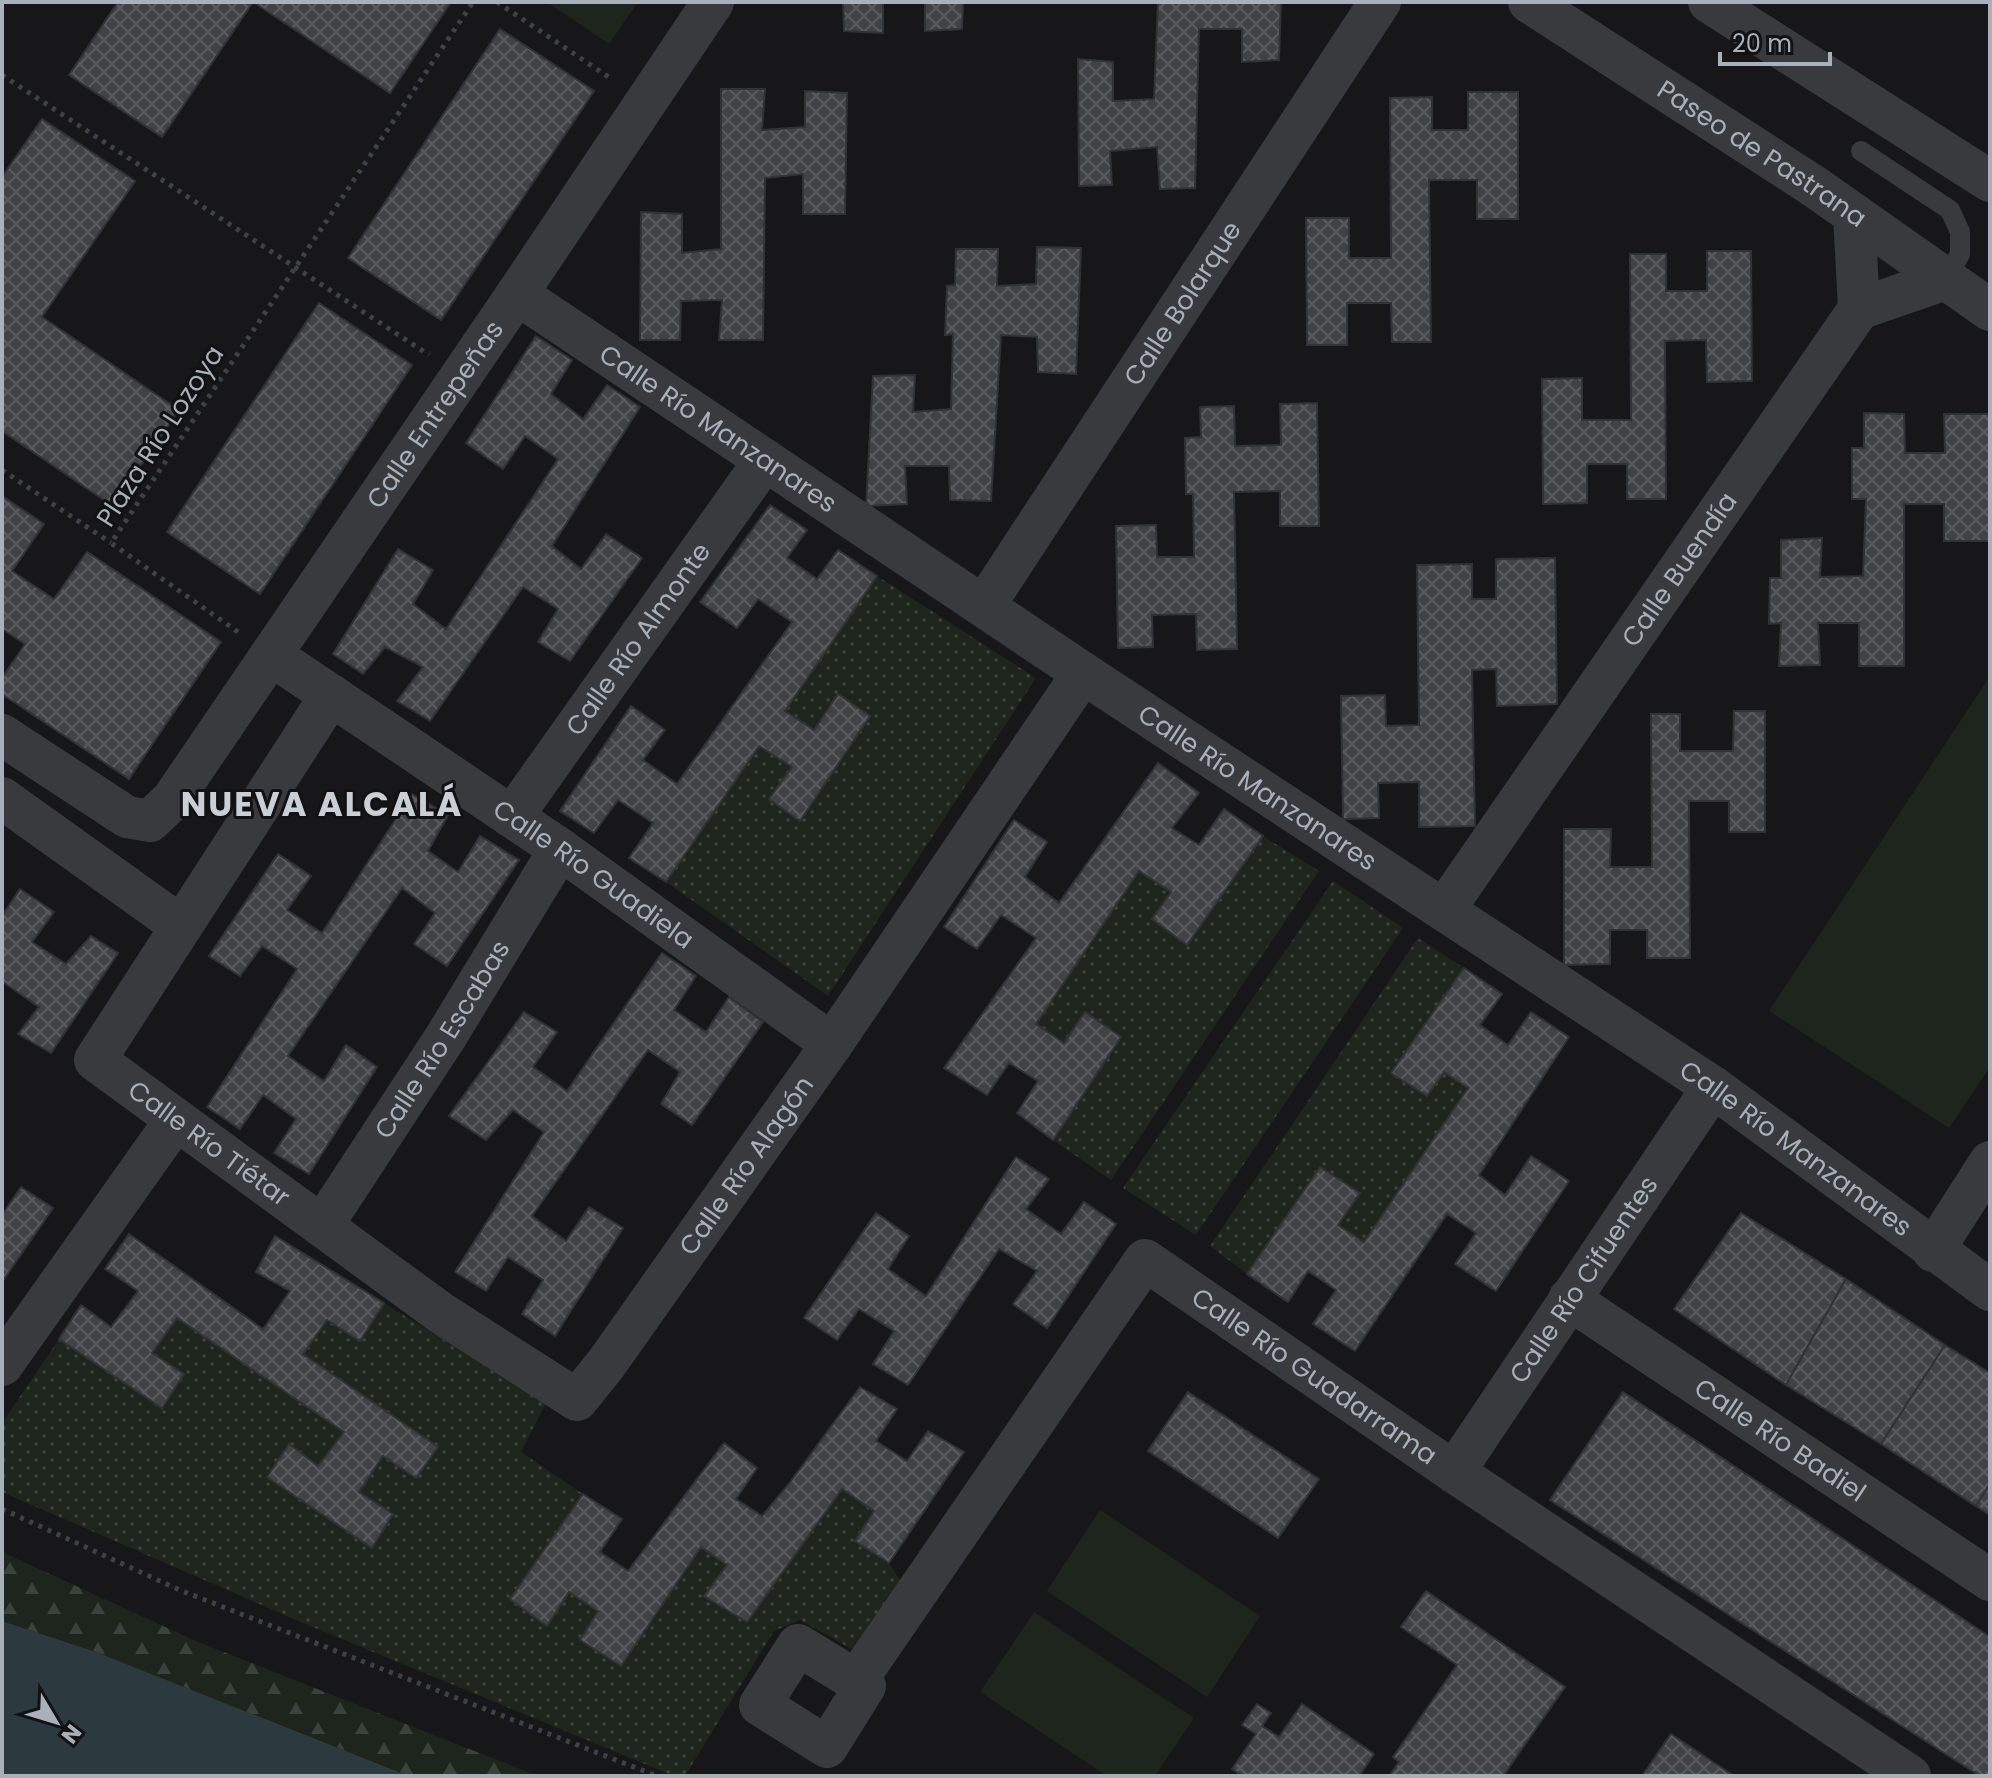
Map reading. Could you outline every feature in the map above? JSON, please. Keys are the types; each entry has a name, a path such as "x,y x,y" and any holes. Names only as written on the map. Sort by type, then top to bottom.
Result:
{"street":[{"name":"Calle Entrepeñas","path":"2,735 127,817 150,821 172,800 713,2"},
{"name":"Calle Bolarque","path":"984,606 1380,2"},
{"name":"Paseo de Pastrana","path":"1529,2 1854,214 1990,310"},
{"path":"1709,2 1990,181"},
{"path":"1854,214 1859,309 1946,279"},
{"name":"Calle Río Manzanares","path":"517,294 1083,673 1713,1087 1990,1290"},
{"name":"Calle Buendía","path":"1444,910 1859,309"},
{"name":"Calle Río Almonte","path":"512,817 765,460"},
{"name":"Calle Río Guadiela","path":"271,655 560,849 832,1044"},
{"name":"Calle Río Alagón","path":"322,1226 441,1313 577,1400 606,1364 832,1044 1083,673"},
{"path":"2,798 181,926 331,695"},
{"name":"Calle Río Escabas","path":"322,1226 445,1038 560,849"},
{"name":"Calle Río Tiétar","path":"181,926 95,1060 322,1226"},
{"name":"Calle Río Cifuentes","path":"1454,1472 1713,1087"},
{"path":"2,1365 175,1121"},
{"path":"1933,1251 1990,1162"},
{"name":"Calle Río Guadarrama","path":"856,1681 1145,1260 1454,1472 1910,1776"},
{"name":"Calle Río Badiel","path":"1569,1299 1990,1580"}],"lane":[{"path":"1861,151 1950,210 1960,232 1960,254 1946,279"}],"path":[{"name":"Plaza Río Lozoya","path":"271,655 111,543 473,2"},
{"path":"497,2 647,103"},
{"path":"2,75 461,376"},
{"path":"2,470 111,543"},
{"path":"2,1509 182,1591 657,1776"}],"green space":[{"path":"547,2 638,2 609,44"},
{"path":"877,576 1036,678 828,996 666,882 759,746 792,767 769,799 801,821 870,716 838,694 814,730 785,711"},
{"path":"1990,676 1990,1067 1949,1128 1769,1011"},
{"path":"1263,836 1319,871 1111,1180 1053,1140 1121,1036 1085,1013 1064,1043 1036,1024 1139,871 1171,892 1152,919 1187,945"},
{"path":"1333,881 1403,928 1196,1235 1123,1188"},
{"path":"1418,938 1464,968 1391,1073 1427,1096 1444,1072 1468,1088 1364,1242 1338,1225 1359,1192 1321,1167 1247,1274 1210,1246"},
{"path":"384,1303 546,1403 521,1452 583,1494 510,1599 547,1626 569,1592 598,1611 621,1666 701,1547 727,1565 842,1489 874,1511 856,1542 889,1563 912,1598 869,1659 800,1620 774,1631 685,1776 674,1776 303,1623 2,1492 2,1423 59,1339 162,1407 184,1374 152,1353 177,1318 344,1432 318,1466 289,1444 267,1477 372,1547 393,1514 359,1492 383,1456 416,1478 438,1447 303,1354 327,1320"},
{"path":"1100,1510 1260,1616 1207,1697 1047,1591"},
{"path":"2,1552 198,1642 538,1776 409,1776 96,1652 2,1621"},
{"path":"1034,1612 1194,1718 1155,1776 1107,1776 980,1692"}],"shaded area":[{"path":"2,1621 96,1652 409,1776 11,1776 2,1773"}],"building":[{"path":"118,2 253,2 162,137 69,75"},
{"path":"253,2 451,2 390,93"},
{"path":"843,2 883,2 883,33 844,31"},
{"path":"925,2 963,2 962,29 925,31"},
{"path":"1158,2 1281,2 1279,60 1242,62 1242,29 1199,29 1195,188 1160,189 1157,147 1110,151 1112,185 1079,186 1078,59 1113,62 1113,101 1154,99"},
{"path":"500,29 594,91 441,320 348,258"},
{"path":"721,89 765,89 762,130 805,127 805,91 847,93 845,214 803,214 803,174 765,178 763,340 719,340 722,300 681,301 680,340 640,340 641,212 682,214 682,253 721,249"},
{"path":"1468,92 1518,92 1518,219 1477,219 1477,180 1429,180 1431,342 1392,342 1391,303 1347,303 1347,345 1307,345 1306,218 1349,218 1349,258 1391,258 1390,98 1432,97 1432,130 1468,130"},
{"path":"42,119 135,181 42,317 179,410 113,506 2,431 2,177"},
{"path":"1037,247 1081,248 1076,374 1038,372 1037,337 1001,335 991,501 950,500 949,466 905,466 907,504 866,506 873,376 915,375 913,412 951,409 953,334 945,335 947,286 955,285 956,249 998,249 997,286 1036,284"},
{"path":"1707,251 1751,251 1752,381 1707,382 1706,340 1665,341 1666,499 1627,499 1627,464 1587,464 1587,503 1543,504 1542,379 1582,378 1582,420 1631,420 1630,254 1666,254 1666,291 1707,291"},
{"path":"319,303 412,365 260,594 167,532"},
{"path":"536,336 572,360 551,394 583,419 607,385 640,407 552,546 581,569 606,534 642,558 570,661 538,642 558,609 523,587 430,721 397,701 423,667 385,647 363,674 333,654 398,549 433,570 413,604 446,629 558,459 525,436 503,469 466,443"},
{"path":"1317,403 1319,526 1280,526 1280,491 1234,492 1237,649 1197,650 1196,614 1152,615 1153,647 1118,648 1116,526 1156,525 1157,557 1194,557 1193,494 1186,494 1185,438 1201,437 1200,407 1234,406 1235,446 1281,445 1280,404"},
{"path":"1864,413 1904,414 1905,453 1945,453 1944,414 1990,414 1990,541 1944,541 1944,504 1904,504 1904,666 1859,666 1859,623 1818,623 1820,665 1779,666 1781,623 1769,624 1770,578 1781,578 1781,540 1822,538 1820,577 1863,576 1866,499 1852,499 1852,448 1864,448"},
{"path":"2,496 44,524 12,571 54,599 87,552 221,642 129,779 2,694 2,678 25,644 2,629"},
{"path":"770,505 807,530 787,558 817,579 838,550 877,576 785,711 814,730 838,694 870,716 800,821 769,799 792,767 759,746 666,882 629,858 653,823 618,800 594,833 560,811 631,706 665,730 643,760 677,784 792,622 758,599 737,628 700,602"},
{"path":"1555,558 1557,704 1497,706 1496,669 1472,670 1475,826 1419,827 1419,782 1378,783 1379,818 1343,819 1341,696 1385,695 1386,726 1419,725 1417,565 1472,564 1472,599 1496,599 1496,559"},
{"path":"1734,711 1765,711 1765,832 1729,832 1729,801 1689,801 1690,958 1647,958 1647,930 1610,930 1610,964 1564,965 1564,829 1611,829 1610,867 1652,867 1651,714 1680,714 1680,751 1733,751"},
{"path":"1158,763 1199,793 1172,828 1199,845 1224,809 1263,836 1187,945 1152,919 1171,892 1139,871 1036,1024 1064,1043 1085,1012 1121,1037 1053,1140 1017,1113 1038,1081 1009,1063 987,1095 944,1068 1036,938 1001,915 977,949 944,927 1014,820 1047,842 1025,877 1059,903"},
{"path":"412,794 448,815 428,851 458,872 480,836 519,860 447,966 414,944 435,913 402,888 288,1056 324,1081 346,1045 377,1067 309,1174 274,1153 296,1119 263,1095 240,1129 207,1107 297,969 262,946 240,976 209,956 278,854 311,876 287,910 322,933"},
{"path":"20,889 54,912 32,942 66,964 91,936 118,953 51,1053 18,1034 39,1007 2,984 2,916"},
{"path":"662,953 696,976 674,1010 706,1032 729,997 763,1022 692,1125 661,1104 680,1072 648,1050 532,1216 566,1241 589,1207 623,1228 555,1336 522,1314 543,1280 508,1257 486,1291 455,1272 544,1132 513,1110 486,1140 449,1116 524,1012 557,1032 533,1067 567,1091"},
{"path":"1464,968 1502,994 1480,1025 1508,1045 1531,1012 1569,1037 1479,1175 1505,1195 1531,1156 1569,1181 1496,1291 1455,1264 1476,1233 1447,1214 1355,1351 1313,1324 1336,1290 1308,1271 1288,1302 1247,1274 1320,1167 1360,1193 1338,1225 1364,1242 1468,1088 1444,1072 1427,1096 1391,1073"},
{"path":"1016,1157 1049,1179 1026,1209 1061,1234 1084,1202 1116,1224 1047,1328 1013,1304 1037,1271 999,1249 908,1385 873,1364 894,1331 859,1309 837,1340 804,1318 876,1213 909,1236 888,1269 926,1296"},
{"path":"21,1187 53,1208 2,1282 2,1215"},
{"path":"1741,1213 1846,1279 1786,1385 1674,1309"},
{"path":"129,1234 263,1329 290,1291 256,1272 275,1236 384,1303 360,1341 327,1320 303,1354 438,1447 416,1478 383,1456 359,1492 393,1514 372,1548 267,1477 289,1444 318,1466 344,1432 177,1318 152,1353 184,1374 162,1408 59,1339 81,1305 111,1327 138,1291 105,1269"},
{"path":"1846,1279 1945,1345 1881,1444 1786,1385"},
{"path":"1945,1345 1990,1373 1990,1484 1976,1506 1881,1444"},
{"path":"860,1387 897,1409 876,1441 907,1461 928,1431 964,1452 889,1563 855,1541 874,1511 842,1489 747,1622 704,1596 727,1565 701,1547 621,1666 580,1640 598,1611 569,1592 547,1626 510,1599 583,1494 622,1519 600,1552 628,1571 724,1443 757,1468 736,1499 762,1516"},
{"path":"1188,1392 1319,1479 1278,1538 1148,1451"},
{"path":"1623,1392 1990,1637 1990,1776 1980,1776 1550,1500"},
{"path":"1990,1484 1990,1515 1976,1506"},
{"path":"1426,1591 1565,1687 1503,1776 1389,1776 1399,1762 1393,1757 1457,1665 1401,1627"},
{"path":"1257,1704 1271,1713 1262,1726 1279,1737 1302,1704 1374,1754 1359,1776 1243,1776 1232,1769 1256,1734 1242,1725"},
{"path":"1671,1734 1734,1776 1642,1776"}],"district":[{"name":"NUEVA ALCALÁ","path":"322,804"}]}
